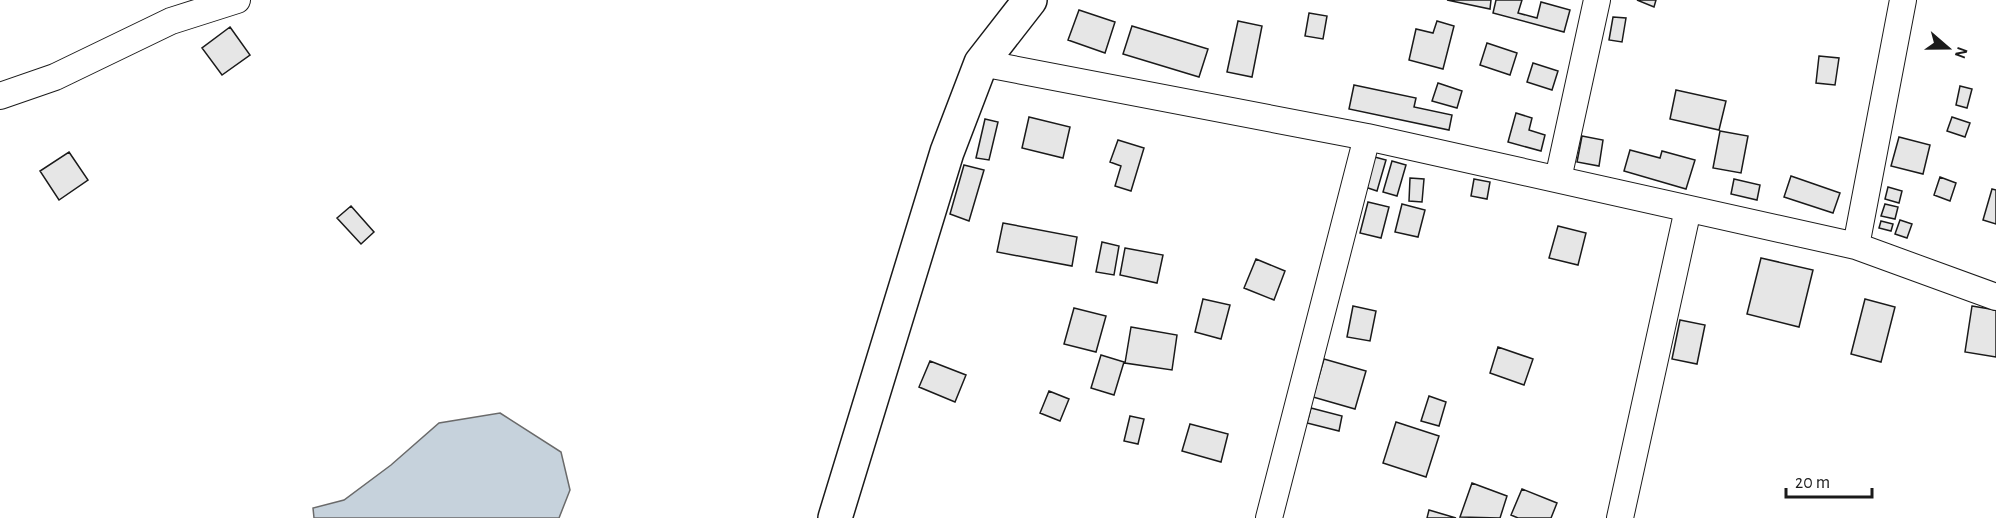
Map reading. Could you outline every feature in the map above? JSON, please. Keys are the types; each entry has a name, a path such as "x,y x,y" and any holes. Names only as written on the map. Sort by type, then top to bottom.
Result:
{"main road":[{"path":"835,518 947,152 981,63 1030,0"}],"street":[{"path":"0,96 56,77 171,21 237,0"},
{"path":"1558,179 1597,0"},
{"path":"1856,246 1903,0"},
{"path":"981,63 1367,137 1856,246 1996,297"},
{"path":"1269,518 1367,137"},
{"path":"1620,518 1688,208"}],"shaded area":[{"path":"500,413 561,452 570,490 559,518 314,518 313,508 344,500 391,465 439,423"}],"building":[{"path":"1447,0 1491,0 1490,9"},
{"path":"1496,0 1522,0 1518,13 1537,18 1541,2 1570,10 1564,32 1493,13"},
{"path":"1637,0 1656,0 1654,7"},
{"path":"1079,10 1115,22 1105,53 1068,40"},
{"path":"1309,13 1327,16 1323,39 1305,36"},
{"path":"1613,17 1626,18 1622,42 1609,40"},
{"path":"1238,21 1262,26 1252,77 1227,72"},
{"path":"1437,21 1454,26 1443,69 1409,60 1416,29 1433,33"},
{"path":"1132,26 1208,49 1199,77 1123,54"},
{"path":"230,27 250,55 222,75 202,48"},
{"path":"1487,43 1517,53 1510,75 1480,65"},
{"path":"1819,56 1839,58 1835,85 1816,83"},
{"path":"1533,63 1558,71 1552,90 1527,82"},
{"path":"1438,83 1462,91 1457,108 1432,101"},
{"path":"1354,85 1416,98 1414,107 1452,115 1449,130 1349,109"},
{"path":"1960,86 1972,89 1967,108 1956,105"},
{"path":"1676,90 1726,101 1719,130 1670,119"},
{"path":"1516,113 1532,118 1529,130 1545,135 1541,151 1508,142"},
{"path":"1029,117 1070,127 1063,158 1022,148"},
{"path":"1952,117 1970,123 1965,137 1947,131"},
{"path":"985,119 998,122 989,160 976,158"},
{"path":"1720,131 1748,136 1741,173 1713,168"},
{"path":"1582,136 1603,140 1599,166 1577,162"},
{"path":"1899,137 1930,145 1923,174 1891,166"},
{"path":"1118,140 1144,148 1131,191 1115,186 1121,166 1110,162"},
{"path":"1630,150 1660,158 1662,151 1695,160 1686,189 1624,171"},
{"path":"69,152 88,180 59,200 40,171"},
{"path":"1371,156 1386,160 1377,191 1362,186"},
{"path":"1392,161 1406,165 1397,196 1383,192"},
{"path":"964,165 984,170 969,221 950,214"},
{"path":"1791,176 1840,193 1833,213 1784,197"},
{"path":"1940,177 1956,183 1950,201 1934,195"},
{"path":"1410,178 1424,179 1422,202 1409,201"},
{"path":"1474,179 1490,182 1487,199 1471,196"},
{"path":"1734,179 1760,185 1757,200 1731,194"},
{"path":"1888,187 1902,191 1899,203 1885,199"},
{"path":"1992,189 1996,190 1996,224 1983,220"},
{"path":"1368,202 1389,207 1381,238 1360,233"},
{"path":"1402,204 1425,210 1418,237 1395,232"},
{"path":"1885,204 1898,207 1895,219 1881,216"},
{"path":"351,206 374,232 361,244 337,218"},
{"path":"1900,220 1912,224 1907,238 1895,234"},
{"path":"1881,221 1893,224 1891,231 1879,228"},
{"path":"1003,223 1077,237 1072,266 997,252"},
{"path":"1558,226 1586,233 1578,265 1549,258"},
{"path":"1102,242 1119,246 1114,275 1096,272"},
{"path":"1125,248 1163,255 1157,283 1120,275"},
{"path":"1761,258 1813,270 1799,327 1747,314"},
{"path":"1256,259 1285,271 1274,300 1244,288"},
{"path":"1203,299 1230,305 1221,339 1195,332"},
{"path":"1865,299 1895,307 1881,362 1851,354"},
{"path":"1353,306 1376,311 1370,341 1347,337"},
{"path":"1972,306 1996,310 1996,357 1965,352"},
{"path":"1074,308 1106,316 1096,352 1064,344"},
{"path":"1680,320 1705,325 1697,364 1672,359"},
{"path":"1131,327 1177,335 1172,370 1125,363"},
{"path":"1498,347 1533,359 1524,385 1490,373"},
{"path":"1101,355 1124,362 1114,395 1091,388"},
{"path":"1324,359 1366,371 1355,409 1313,397"},
{"path":"930,361 966,375 955,402 919,387"},
{"path":"1049,391 1069,399 1060,421 1040,413"},
{"path":"1429,396 1446,402 1439,426 1421,421"},
{"path":"1311,408 1342,416 1339,431 1307,423"},
{"path":"1130,416 1144,419 1138,444 1124,441"},
{"path":"1396,422 1439,436 1426,477 1383,463"},
{"path":"1190,424 1228,434 1221,462 1182,451"},
{"path":"1472,483 1507,496 1500,518 1460,517"},
{"path":"1522,489 1557,503 1551,518 1518,518 1511,515"},
{"path":"1429,510 1456,518 1427,518"}]}
